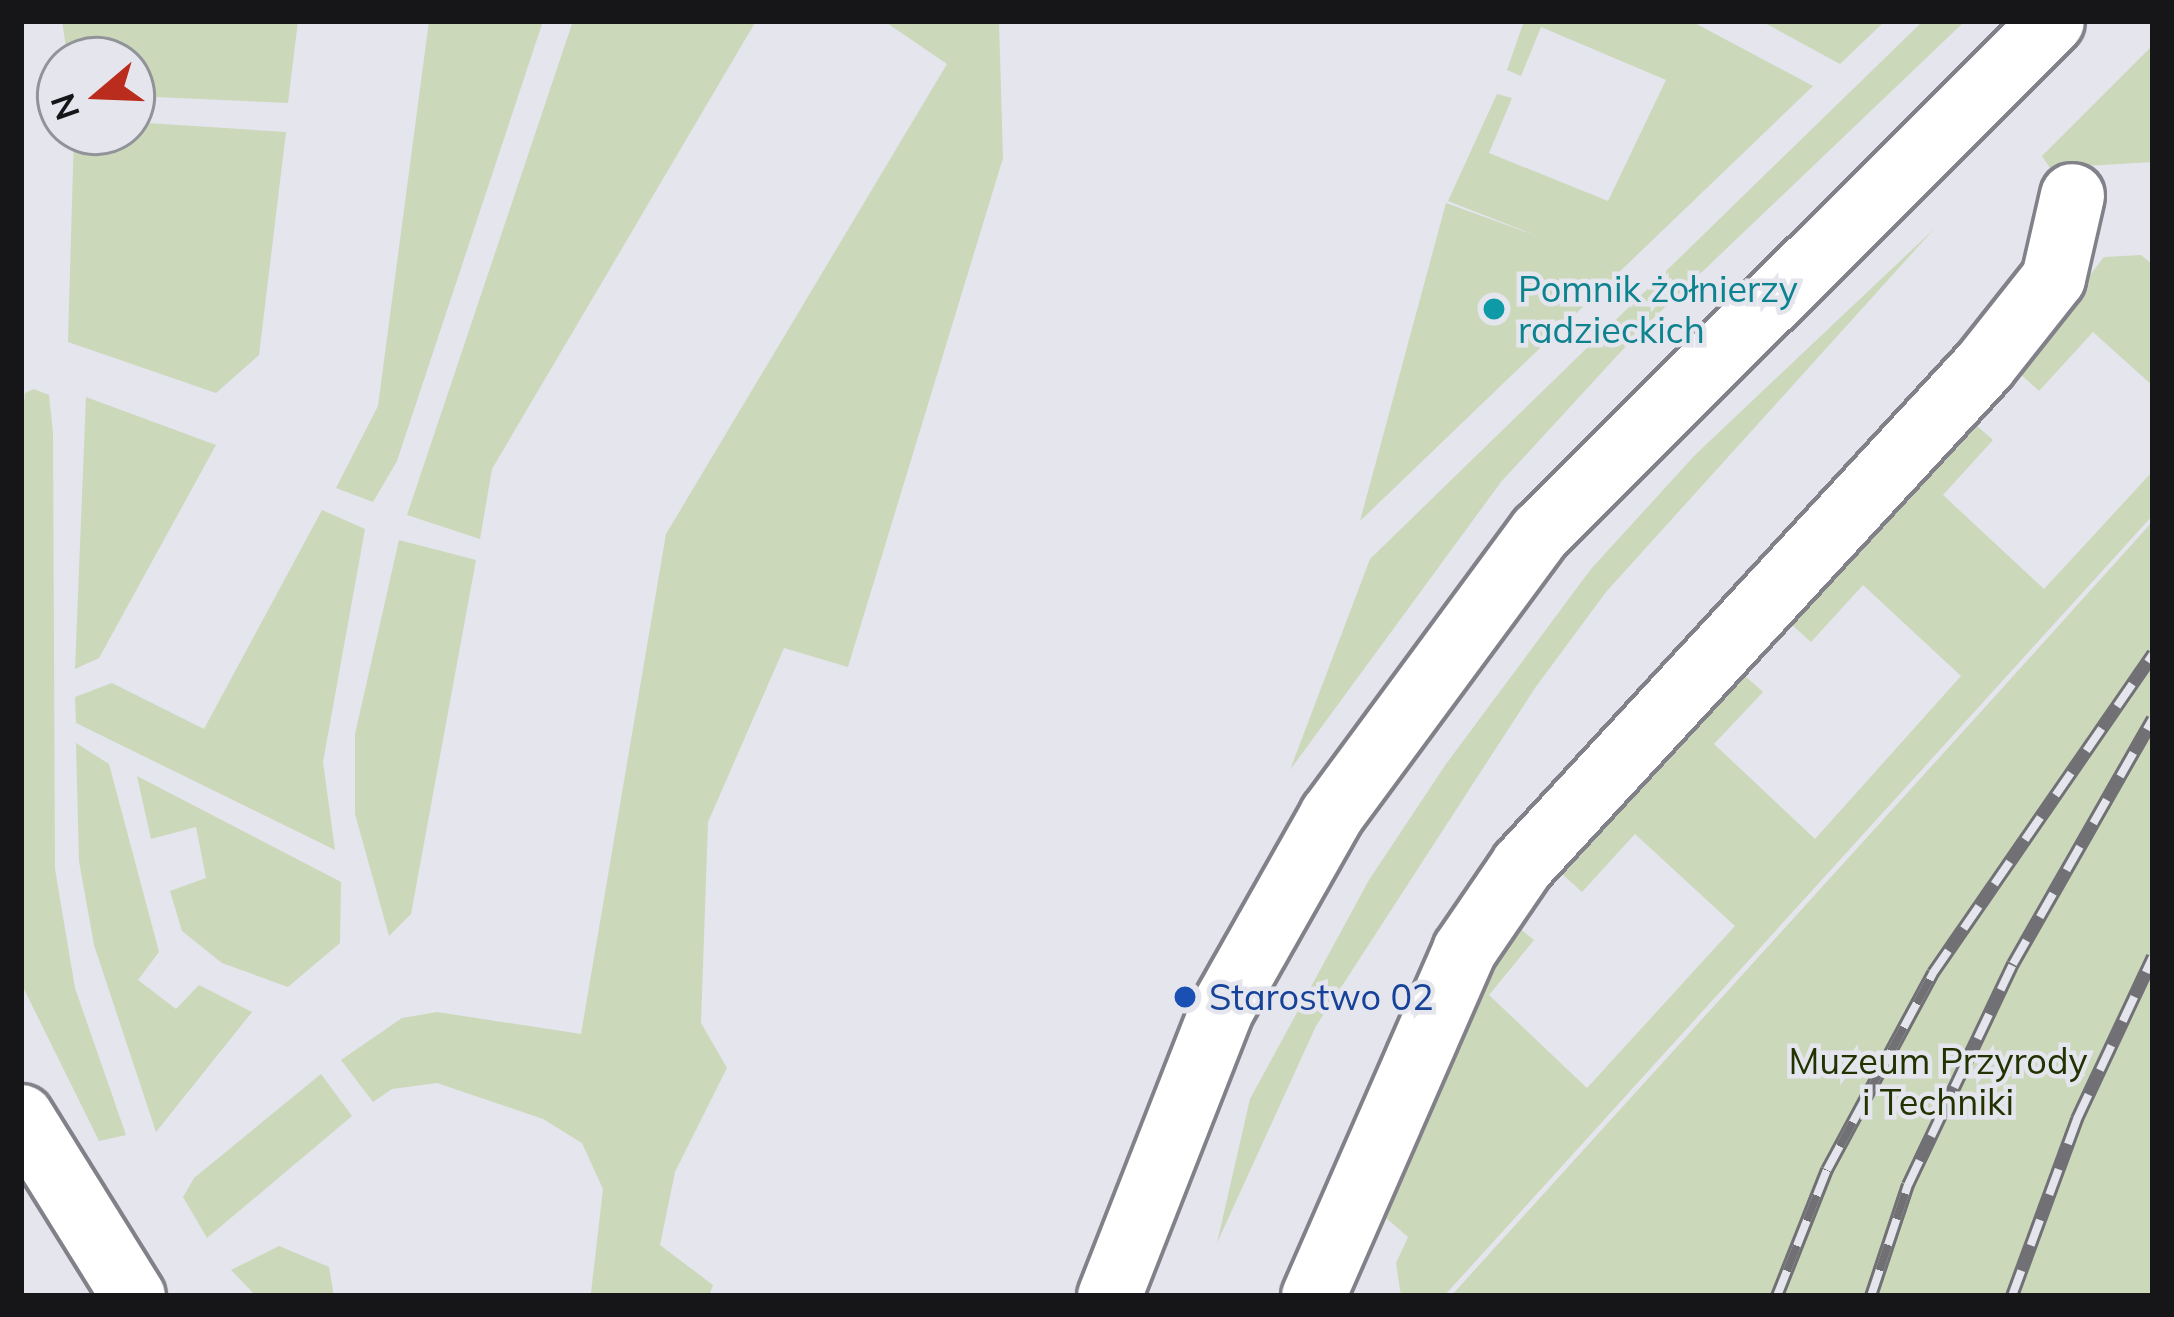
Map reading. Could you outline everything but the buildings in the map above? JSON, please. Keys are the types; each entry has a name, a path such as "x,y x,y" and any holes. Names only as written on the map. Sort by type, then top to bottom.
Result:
{"street":[{"path":"1065,1296 1331,815 1540,532 2052,21"},
{"path":"1313,1296 1464,950 1510,882 1984,365 2053,278 2072,195"},
{"path":"1109,1296 1206,1046"},
{"path":"21,1116 133,1296"}],"green space":[{"path":"62,21 298,21 288,103 156,97 156,36 64,36"},
{"path":"429,21 543,21 397,461 373,502 336,488 378,406"},
{"path":"573,21 756,21 492,469 480,539 407,515"},
{"path":"884,21 999,21 1003,158 848,667 784,648 708,822 701,1023 727,1068 675,1172 660,1245 713,1285 709,1296 598,1296 591,1293 603,1189 582,1143 543,1119 437,1083 392,1089 373,1102 341,1060 402,1018 437,1012 581,1034 666,534 947,64"},
{"path":"1524,21 1691,21 1813,86 1360,521 1446,203 1540,237 1448,201 1497,94 1512,98 1489,153 1608,201 1666,80 1541,27 1521,76 1507,70"},
{"path":"1761,21 1885,21 1840,64"},
{"path":"1923,21 1965,21 1638,333 1501,482 1290,770 1370,559"},
{"path":"2153,45 2153,162 2050,168 2042,156"},
{"path":"156,124 286,132 259,355 216,393 68,342 73,156 156,156"},
{"path":"1934,229 1606,592 1535,688 1316,1026 1217,1243 1250,1099 1369,880 1446,764 1591,569 1695,455"},
{"path":"2141,255 2153,265 2153,386 2093,332 2039,391 2016,370 2104,257"},
{"path":"34,389 49,395 53,433 55,869 75,988 126,1135 99,1141 21,983 21,434 25,393"},
{"path":"86,397 216,445 99,658 75,669"},
{"path":"1967,417 1993,440 1943,495 2044,589 2153,471 2153,515 1444,1296 1401,1296 1396,1263 1408,1237 1342,1180 1506,917 1534,940 1489,995 1587,1088 1735,926 1635,834 1582,892 1551,864 1735,667 1763,692 1714,744 1815,839 1961,676 1863,585 1811,642 1782,616"},
{"path":"322,510 365,529 323,762 335,850 76,723 75,697 112,683 204,729"},
{"name":"Muzeum Przyrody i Techniki","path":"2153,521 2153,1296 1451,1296 1978,715"},
{"path":"399,540 476,560 411,914 389,936 355,814 355,734"},
{"path":"76,743 109,764 159,952 138,980 176,1009 199,985 252,1012 156,1132 94,945 79,861"},
{"path":"137,776 341,882 340,943 288,987 222,963 182,931 170,891 206,878 196,827 151,839"},
{"path":"321,1074 352,1116 207,1238 183,1197 194,1178"},
{"path":"279,1246 329,1267 334,1296 256,1296 231,1270"}],"railway":[{"path":"1777,1296 1827,1170 1933,973 2153,654"},
{"path":"1871,1296 1908,1185 2013,964 2153,719"},
{"path":"2012,1296 2077,1119 2153,957"}],"place":[{"name":"Pomnik żołnierzy radzieckich","path":"1494,309"},
{"name":"Starostwo 02","path":"1185,997"}]}
